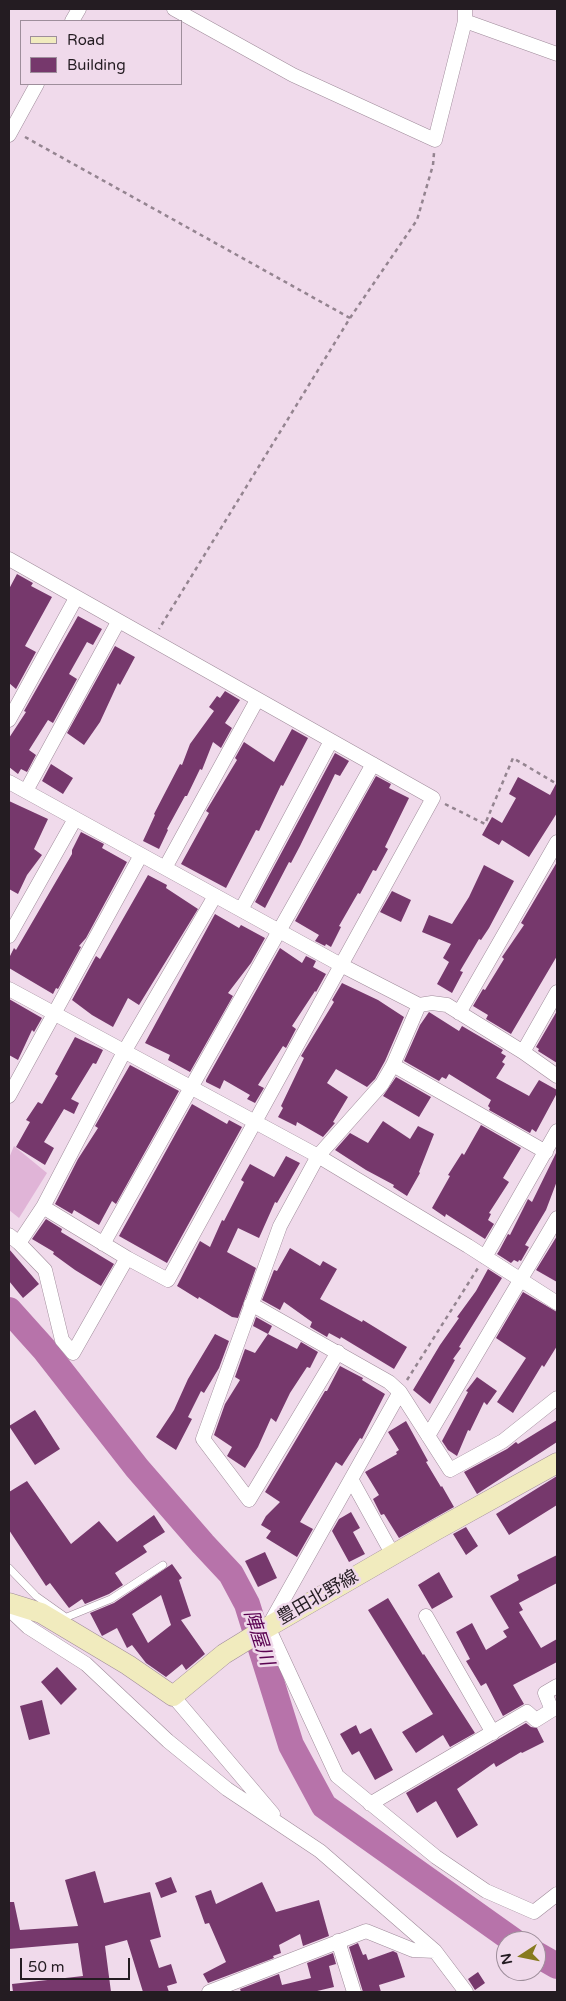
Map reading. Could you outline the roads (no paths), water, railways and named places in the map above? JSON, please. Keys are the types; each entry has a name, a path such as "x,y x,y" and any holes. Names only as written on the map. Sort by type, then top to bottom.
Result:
{"main road":[{"name":"豊田北野線","path":"173,1696 224,1654 268,1627 557,1463"},
{"path":"9,1603 42,1613 119,1660 173,1696"}],"street":[{"path":"73,20 79,9"},
{"path":"174,9 293,75 435,140 465,15 557,54"},
{"path":"10,132 37,85"},
{"path":"9,559 118,622 154,639 257,700 433,798 168,1280 103,1244 43,1207"},
{"path":"9,720 76,598"},
{"path":"26,791 118,622"},
{"path":"165,868 257,700"},
{"path":"241,910 331,741"},
{"path":"103,1244 373,764"},
{"path":"9,782 278,931 419,1005 432,1003 447,1005 523,1052 557,1076"},
{"path":"9,936 75,819"},
{"path":"459,1013 557,842"},
{"path":"9,1096 141,855"},
{"path":"127,1258 73,1352 62,1340 45,1270 14,1239 43,1207 124,1052 215,896"},
{"path":"9,989 318,1156 557,1303"},
{"path":"523,1052 557,992"},
{"path":"338,1352 249,1500 203,1439 280,1226 318,1156 382,1084 393,1065 419,1005"},
{"path":"393,1065 546,1152"},
{"path":"485,1257 557,1131"},
{"path":"428,1436 557,1218"},
{"path":"251,1304 389,1382 400,1392 450,1470 502,1441 557,1399"},
{"path":"400,1392 268,1627 337,1776 436,1858 486,1891 534,1912 557,1894"},
{"path":"351,1479 393,1555"},
{"path":"9,1609 28,1627 86,1664 168,1741 227,1789 320,1851 435,1951 466,1992"},
{"path":"426,1616 492,1733"},
{"path":"370,1804 527,1712 536,1720 552,1710 545,1693 557,1686"},
{"path":"173,1696 283,1826"},
{"path":"209,1992 366,1931 413,1950 435,1951"},
{"path":"338,1941 354,1992"}],"lane":[{"path":"67,1617 111,1599 163,1565"},
{"path":"9,1568 36,1596 74,1622"},
{"path":"81,1627 117,1652 119,1660"}],"waterway":[{"name":"陣屋川","path":"9,1310 44,1349 137,1468 231,1574 247,1604 291,1745 324,1806 500,1931"},
{"name":"陣屋川","path":"546,1960 557,1966"}]}
